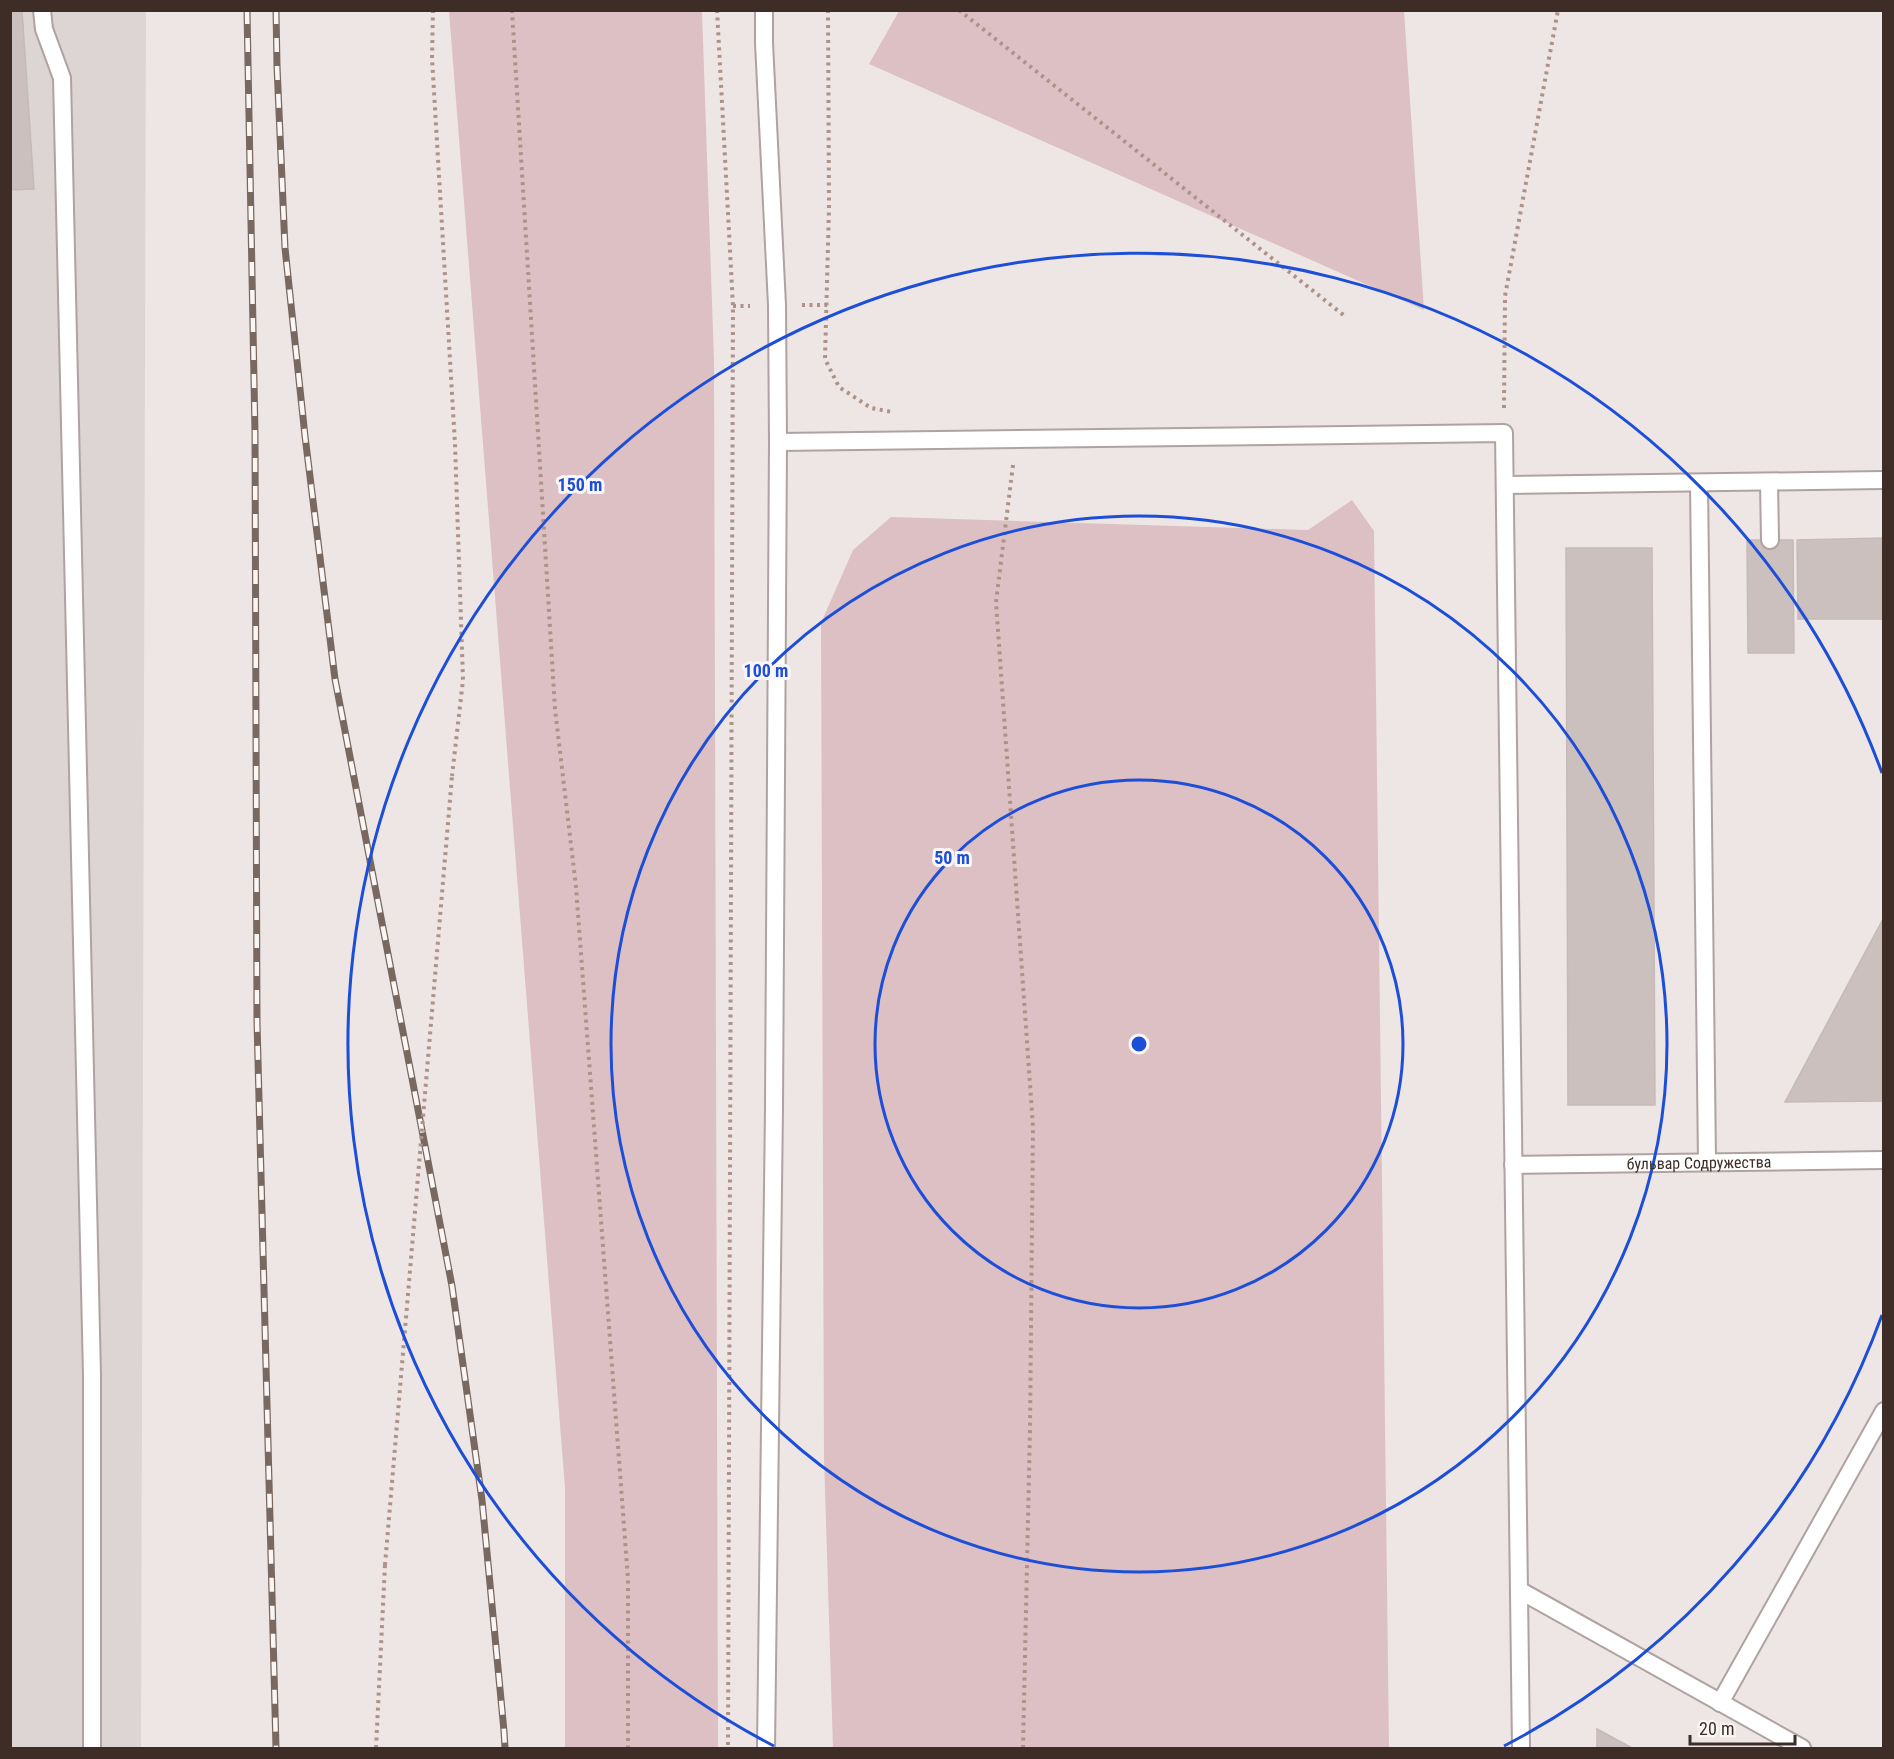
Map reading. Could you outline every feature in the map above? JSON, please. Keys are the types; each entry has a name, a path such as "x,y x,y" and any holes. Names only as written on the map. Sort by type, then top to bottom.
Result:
{"street":[{"path":"42,10 44,29 62,78 92,1375 92,1749"},
{"path":"764,10 777,305 778,442 774,1131 766,1749"},
{"path":"778,442 1504,433 1521,1749"},
{"path":"1505,485 1884,480"},
{"path":"1769,482 1770,540"},
{"path":"1699,483 1707,1162"},
{"name":"бульвар Содружества","path":"1513,1165 1884,1160"},
{"path":"1720,1703 1884,1411"},
{"path":"1519,1590 1802,1749"}],"path":[{"path":"376,1749 385,1565 452,776 463,680 455,444 432,58 433,10"},
{"path":"512,10 555,710 576,887 628,1579 628,1749"},
{"path":"717,10 733,306 728,1749"},
{"path":"828,10 829,207 825,359 839,387 871,408 894,413"},
{"path":"959,10 1346,317"},
{"path":"1504,433 1505,296 1558,10"},
{"path":"1014,464 996,602 1033,1127 1030,1428 1023,1749"}],"shaded area":[{"path":"11,11 146,11 141,1748 11,1748"},
{"path":"449,11 702,11 714,361 718,1748 565,1748 565,1488"},
{"path":"899,11 1404,11 1424,310 869,64"},
{"path":"1352,500 1374,531 1389,1748 833,1748 824,1457 821,623 853,550 891,517 1308,530"}],"building":[{"path":"10,10 22,10 34,189 10,190"},
{"path":"1884,538 1884,619 1798,619 1797,540"},
{"path":"1747,540 1793,540 1794,653 1748,653"},
{"path":"1566,548 1652,548 1655,1105 1568,1105"},
{"path":"1884,917 1884,1101 1785,1102"},
{"path":"1597,1729 1632,1748 1597,1748"}],"railway":[{"path":"247,10 255,433 257,1022 276,1748"},
{"path":"276,10 285,248 335,679 452,1286 482,1500 505,1748"}]}
